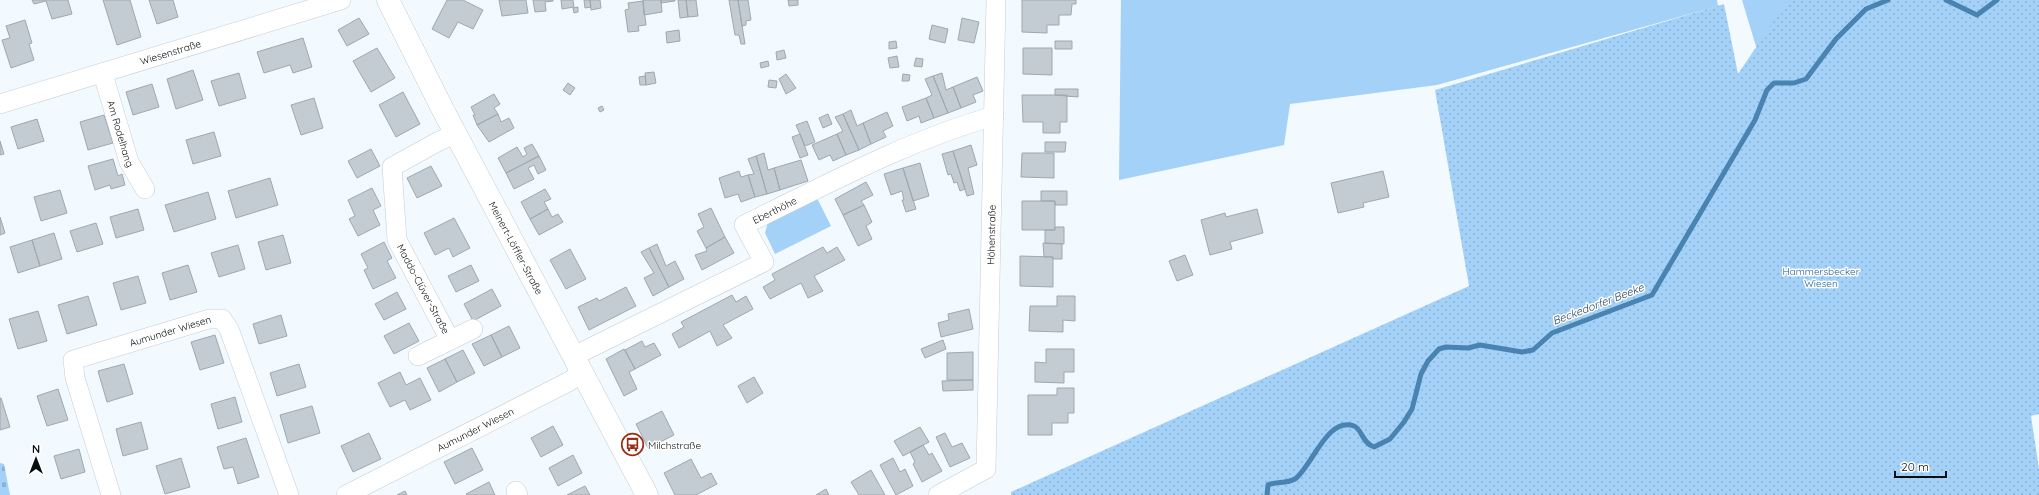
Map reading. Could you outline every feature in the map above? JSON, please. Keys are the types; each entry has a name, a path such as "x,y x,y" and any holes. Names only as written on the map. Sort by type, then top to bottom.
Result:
{"street":[{"name":"Wiesenstraße","path":"0,104 103,74 341,0"},
{"path":"375,0 384,0"},
{"name":"Meinert-Löffler-Straße","path":"388,0 456,134 647,495"},
{"name":"Höhenstraße","path":"938,495 986,468 996,0"},
{"name":"Am Rodelhang","path":"103,74 129,162 145,189"},
{"name":"Eberthöhe","path":"578,364 764,262 744,225 914,144 962,125 994,116"},
{"name":"Maddo-Clüver-Straße","path":"450,340 397,240 392,167 439,141 456,134"},
{"name":"Aumunder Wiesen","path":"111,495 75,378 72,360 209,319 222,319 230,329 289,495"},
{"name":"Maddo-Clüver-Straße","path":"418,356 473,329"},
{"name":"Aumunder Wiesen","path":"346,495 570,381 578,364"}],"green space":[{"path":"1121,0 1717,0 1718,6 1437,85 1290,104 1284,145 1119,180"},
{"path":"1742,0 1793,0 1758,53"},
{"name":"Hammersbecker Wiesen","path":"1788,0 2039,0 2039,414 2031,416 2039,469 2039,495 1011,495 1011,492 1469,286 1435,90 1724,4 1738,74"},
{"path":"817,198 831,226 775,254 765,233 768,222"},
{"path":"0,463 4,464 10,495 0,495"}],"building":[{"path":"32,0 68,0 72,14 52,19 46,1 34,4"},
{"path":"103,0 130,0 141,37 117,45"},
{"path":"149,0 173,0 178,17 157,24"},
{"path":"447,0 463,0 483,10 473,29 458,22 449,38 432,29"},
{"path":"499,0 526,0 528,13 502,16"},
{"path":"533,0 553,1 545,2 546,11 535,12"},
{"path":"561,0 573,0 574,7 562,9"},
{"path":"584,0 590,0 591,7 585,8"},
{"path":"590,0 600,0 601,8 591,10"},
{"path":"643,0 661,0 662,12 644,15"},
{"path":"661,0 675,0 675,1 661,3"},
{"path":"678,0 686,0 688,17 680,18"},
{"path":"686,0 696,0 698,16 688,17"},
{"path":"729,0 738,0 745,44 741,44 739,35 735,35"},
{"path":"738,0 748,0 751,20 746,21 746,25 742,26"},
{"path":"788,0 798,0 798,5 789,6"},
{"path":"1022,0 1076,0 1076,4 1072,4 1071,15 1059,15 1059,25 1047,25 1047,33 1022,32"},
{"path":"643,1 646,25 638,26 639,31 628,32 625,10 629,9 628,3"},
{"path":"578,7 578,12 574,13 573,8"},
{"path":"359,18 369,34 347,46 338,30"},
{"path":"962,18 979,22 974,43 958,40"},
{"path":"25,20 32,43 29,44 34,60 11,68 2,40 10,38 6,26"},
{"path":"932,25 948,29 945,43 929,39"},
{"path":"679,30 680,41 667,43 666,32"},
{"path":"303,38 312,67 293,73 290,65 264,73 257,52"},
{"path":"896,41 897,48 889,49 889,42"},
{"path":"1055,41 1072,41 1072,49 1055,49"},
{"path":"377,48 395,78 371,92 353,61"},
{"path":"1023,48 1052,48 1052,75 1023,74"},
{"path":"784,50 786,58 777,60 776,52"},
{"path":"897,56 899,67 890,68 888,58"},
{"path":"916,58 923,59 922,67 914,66"},
{"path":"768,61 769,66 761,68 760,63"},
{"path":"193,70 203,100 176,109 167,79"},
{"path":"654,72 656,83 646,85 645,73"},
{"path":"239,73 246,98 219,106 211,81"},
{"path":"942,73 946,90 953,87 961,108 948,113 933,76"},
{"path":"786,74 796,88 786,94 779,79"},
{"path":"903,74 910,75 909,81 902,81"},
{"path":"645,76 646,85 640,85 639,77"},
{"path":"933,76 948,113 934,118 926,98 932,95 925,79"},
{"path":"977,77 983,91 973,95 976,102 961,108 953,87"},
{"path":"769,80 777,81 776,88 768,87"},
{"path":"568,83 575,88 570,95 563,90"},
{"path":"152,84 159,107 133,115 126,92"},
{"path":"1055,89 1078,89 1078,97 1055,95"},
{"path":"403,92 420,124 396,137 379,105"},
{"path":"494,94 500,104 494,108 498,114 477,125 473,115 475,115 471,107"},
{"path":"1022,95 1067,95 1067,122 1060,122 1060,133 1043,133 1043,122 1023,122"},
{"path":"314,98 323,128 301,135 291,105"},
{"path":"926,98 934,118 921,123 919,116 907,121 902,107"},
{"path":"602,106 604,110 600,112 598,108"},
{"path":"851,110 857,126 863,123 871,144 859,150 843,114"},
{"path":"887,112 893,126 883,131 886,137 871,144 863,123"},
{"path":"498,114 501,122 509,118 514,128 489,142 477,125"},
{"path":"828,114 832,124 823,128 819,118"},
{"path":"843,114 859,150 846,155 837,134 843,131 835,117"},
{"path":"104,115 113,143 88,150 80,122"},
{"path":"37,119 44,141 18,149 11,127"},
{"path":"807,121 815,142 805,146 796,125"},
{"path":"214,132 221,156 193,164 186,140"},
{"path":"800,134 808,155 800,158 792,137"},
{"path":"837,134 846,155 833,161 830,155 819,160 812,145"},
{"path":"0,141 4,154 0,155"},
{"path":"1045,142 1066,142 1065,152 1045,152"},
{"path":"532,144 539,156 506,173 498,158 517,147 523,157 527,154 524,148"},
{"path":"971,145 977,165 968,168 974,194 967,196 953,151"},
{"path":"371,149 380,166 357,178 348,161"},
{"path":"953,151 965,189 960,191 957,182 954,183 951,174 948,175 942,154"},
{"path":"764,153 768,170 774,168 780,190 767,194 756,156"},
{"path":"1022,153 1054,153 1054,178 1021,177"},
{"path":"539,156 546,170 538,174 534,165 528,168 534,179 514,189 506,173"},
{"path":"756,156 767,194 755,197 748,175 754,174 748,159"},
{"path":"113,159 118,176 122,174 125,185 111,189 110,185 95,190 88,166"},
{"path":"801,160 808,181 780,190 774,168"},
{"path":"920,163 929,196 913,201 903,168"},
{"path":"431,166 442,186 417,198 407,178"},
{"path":"903,168 916,209 906,212 902,200 904,200 902,191 891,195 884,174"},
{"path":"739,171 741,177 748,175 755,197 741,202 738,194 725,198 719,178"},
{"path":"1383,171 1389,197 1363,203 1364,207 1338,213 1331,183"},
{"path":"270,178 278,205 236,218 228,191"},
{"path":"866,182 873,195 861,201 864,205 843,215 835,199"},
{"path":"372,188 381,206 373,210 380,225 358,236 349,219 355,216 348,200"},
{"path":"545,189 551,199 544,202 548,209 530,219 521,202"},
{"path":"60,190 67,213 41,221 34,197"},
{"path":"1041,191 1067,191 1067,205 1055,205 1055,201 1041,201"},
{"path":"208,192 216,219 174,232 165,205"},
{"path":"1022,201 1055,201 1055,230 1022,230"},
{"path":"864,205 872,222 866,226 872,239 858,246 843,215"},
{"path":"711,208 725,237 706,248 697,231 704,227 698,214"},
{"path":"138,209 144,230 116,238 110,217"},
{"path":"548,209 552,217 558,214 563,222 539,235 530,219"},
{"path":"1257,209 1263,233 1230,242 1232,249 1210,255 1201,220 1225,213 1226,217"},
{"path":"0,217 5,233 0,235"},
{"path":"454,218 470,248 453,257 449,248 435,255 424,233"},
{"path":"96,223 103,244 77,252 70,231"},
{"path":"1055,227 1064,227 1064,244 1045,243 1045,230 1055,230"},
{"path":"54,233 62,259 40,266 32,240"},
{"path":"283,235 291,263 266,270 258,242"},
{"path":"725,237 734,253 702,270 695,255 707,251 706,248"},
{"path":"32,240 40,266 18,273 10,247"},
{"path":"384,242 392,258 387,261 396,278 373,289 364,270 368,268 361,254"},
{"path":"1043,243 1062,244 1062,259 1044,257"},
{"path":"657,244 666,266 675,261 684,279 669,287 649,248"},
{"path":"238,245 245,269 219,277 211,253"},
{"path":"823,247 827,253 837,247 845,260 814,276 823,291 808,298 801,283 770,299 763,287 775,280 772,274"},
{"path":"649,248 669,287 653,296 644,278 654,273 641,252"},
{"path":"570,249 586,279 566,289 550,260"},
{"path":"1185,255 1193,275 1177,281 1169,261"},
{"path":"1020,256 1053,257 1053,287 1020,286"},
{"path":"188,265 197,292 170,300 162,273"},
{"path":"471,265 479,281 456,292 448,276"},
{"path":"138,276 146,303 121,310 113,283"},
{"path":"626,287 636,306 589,330 578,307 597,298 599,301"},
{"path":"492,289 501,306 473,321 464,304"},
{"path":"397,292 406,309 384,320 375,304"},
{"path":"732,295 736,302 746,296 753,309 723,325 732,338 717,346 710,331 679,348 672,334 684,327 681,322"},
{"path":"88,296 97,325 67,334 58,305"},
{"path":"1057,296 1075,296 1075,321 1063,320 1063,332 1029,331 1030,306 1057,306"},
{"path":"969,309 973,329 941,337 938,323 949,320 948,314"},
{"path":"38,311 47,341 18,349 9,319"},
{"path":"281,315 287,336 259,344 253,324"},
{"path":"409,323 419,341 394,354 384,336"},
{"path":"509,326 520,348 502,357 491,335"},
{"path":"215,335 224,363 200,370 191,342"},
{"path":"491,335 502,357 484,366 472,344"},
{"path":"943,340 946,349 925,358 921,349"},
{"path":"642,341 645,347 654,343 661,355 635,369 625,350"},
{"path":"624,349 635,369 629,372 637,389 624,396 606,359"},
{"path":"1046,349 1074,349 1074,372 1064,372 1064,383 1035,382 1035,362 1046,363"},
{"path":"463,350 475,373 457,382 445,359"},
{"path":"973,352 973,380 947,380 947,353"},
{"path":"445,359 457,382 439,392 427,368"},
{"path":"124,364 133,394 107,402 98,371"},
{"path":"299,364 306,387 277,396 270,373"},
{"path":"400,372 406,385 420,378 431,400 410,410 405,400 390,407 378,383"},
{"path":"754,377 763,393 747,403 738,386"},
{"path":"973,380 973,390 943,391 942,381"},
{"path":"1057,388 1074,388 1074,413 1068,413 1068,423 1052,423 1052,435 1028,435 1028,395 1057,395"},
{"path":"58,389 68,420 47,426 37,396"},
{"path":"235,397 242,422 218,429 211,404"},
{"path":"0,398 10,427 0,430"},
{"path":"312,406 320,433 288,443 280,415"},
{"path":"662,411 674,435 648,448 636,424"},
{"path":"141,422 148,449 123,456 116,429"},
{"path":"553,426 563,445 541,457 531,438"},
{"path":"920,427 929,442 903,456 894,441"},
{"path":"369,433 381,459 353,472 341,446"},
{"path":"945,433 952,447 962,443 970,458 950,467 936,437"},
{"path":"246,438 259,477 238,484 233,467 224,469 217,447"},
{"path":"923,445 929,455 932,453 942,471 922,482 913,464 915,462 910,452"},
{"path":"472,448 483,470 455,484 444,462"},
{"path":"79,449 85,472 61,479 54,456"},
{"path":"573,455 582,473 558,486 549,468"},
{"path":"181,458 190,487 165,494 156,466"},
{"path":"893,458 900,472 905,469 913,486 896,495 880,465"},
{"path":"691,459 701,478 711,473 717,484 696,495 675,495 664,473"},
{"path":"871,470 885,495 859,495 851,482"},
{"path":"489,482 495,495 466,494"},
{"path":"585,486 590,495 567,495"},
{"path":"826,489 829,495 816,495"},
{"path":"405,491 407,495 397,495"}],"waterway":[{"name":"Beckedorfer Beeke","path":"1267,495 1268,485 1295,479 1308,464 1328,435 1336,428 1344,425 1354,426 1359,430 1367,442 1374,447 1390,439 1404,422 1412,409 1421,374 1428,361 1439,349 1446,347 1468,348 1480,345 1522,352 1533,350 1552,333 1652,295 1755,120 1767,90 1774,83 1794,83 1806,79 1836,39 1866,9 1888,0"},
{"name":"Beckedorfer Beeke","path":"1946,0 1977,15 1997,0"}],"place":[{"name":"Milchstraße","path":"632,445"}]}
